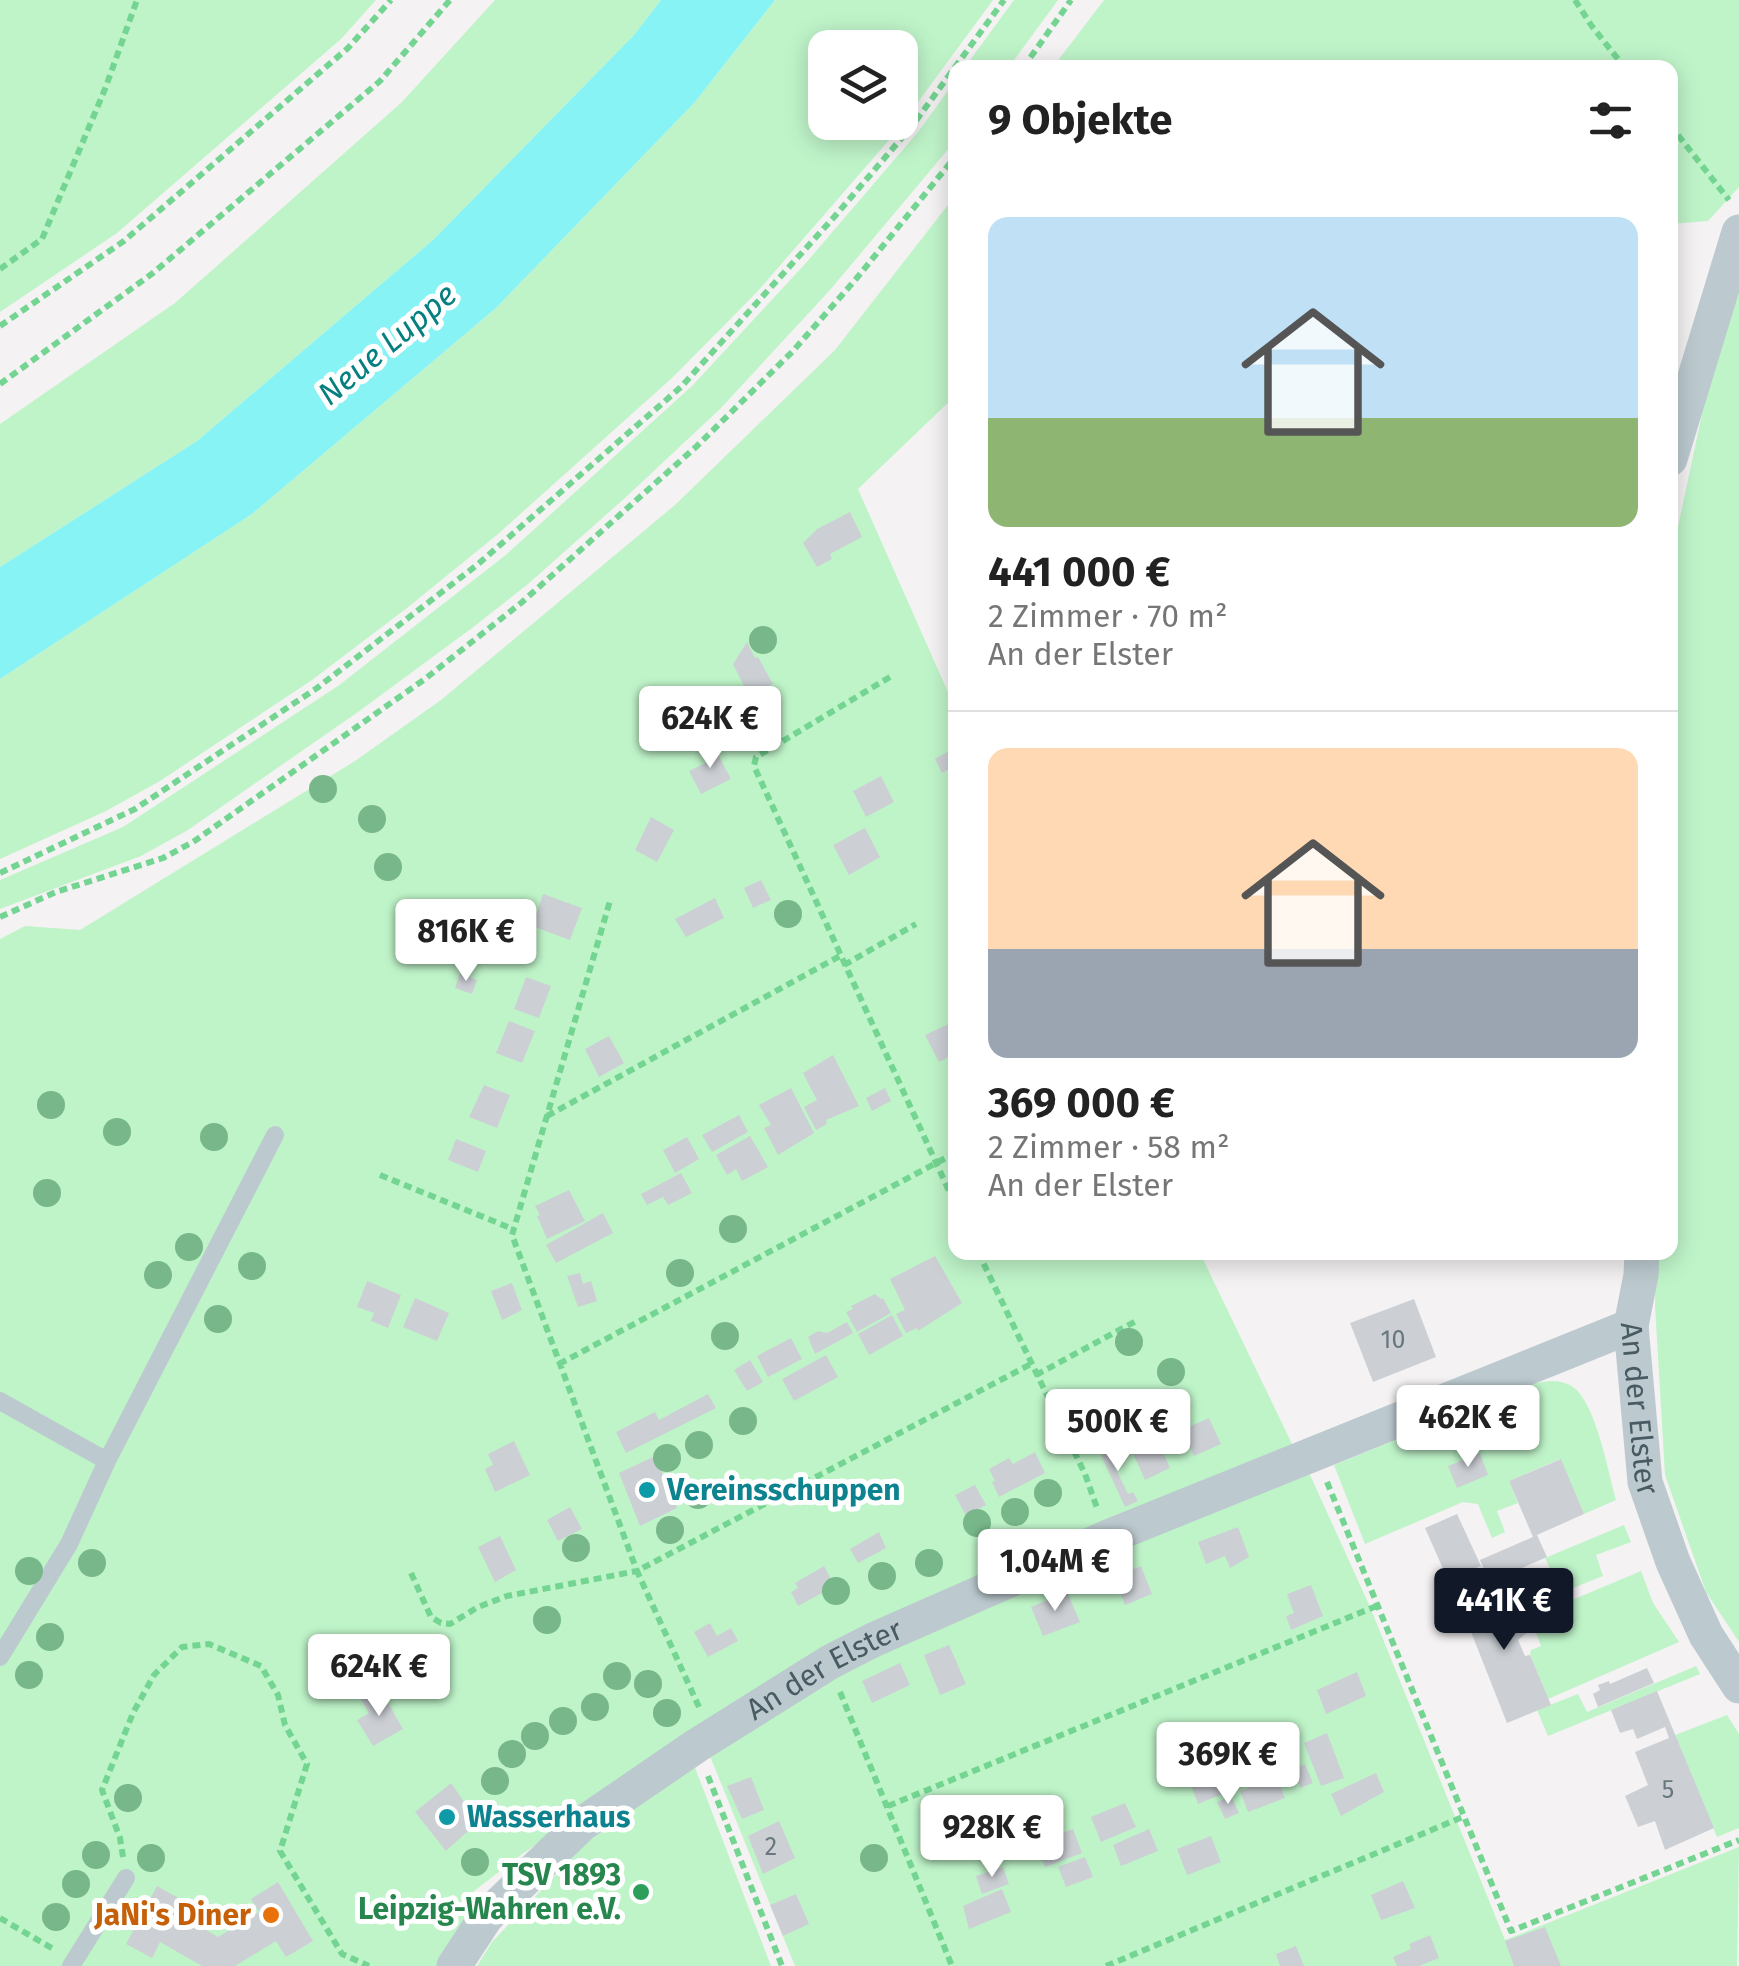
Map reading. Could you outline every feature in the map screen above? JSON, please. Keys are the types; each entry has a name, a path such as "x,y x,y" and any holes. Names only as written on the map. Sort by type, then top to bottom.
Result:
{"street":[{"path":"1678,433 1739,232"},
{"path":"1631,1326 1641,1260"},
{"name":"An der Elster","path":"454,1966 486,1917 582,1824 830,1662 1108,1537 1631,1326 1645,1482 1673,1562 1706,1635 1739,1686"}],"lane":[{"path":"0,1658 68,1544 276,1135"},
{"path":"0,1400 107,1461"},
{"path":"72,1964 126,1878"}],"path":[{"path":"0,269 42,239 105,89 136,0"},
{"path":"0,326 124,241 348,48 391,0"},
{"path":"0,384 153,273 380,82 450,0"},
{"path":"960,60 1004,0"},
{"path":"1029,60 1071,0"},
{"path":"1575,0 1618,60"},
{"path":"0,873 135,809 317,688 477,565 681,388 835,216 912,126 948,77"},
{"path":"1678,135 1739,213"},
{"path":"0,917 56,892 163,858 193,842 426,679 521,602 725,419 793,351 948,166"},
{"path":"890,677 756,758 754,766 948,1189"},
{"path":"610,900 512,1234 704,1741 782,1966"},
{"path":"844,965 916,924"},
{"path":"546,1117 840,956"},
{"path":"560,1364 948,1157"},
{"path":"380,1175 513,1230"},
{"path":"982,1260 1084,1474 1108,1537"},
{"path":"1036,1374 1136,1321"},
{"path":"411,1573 431,1618 450,1624 507,1596 638,1571 1031,1364"},
{"path":"1315,1453 1511,1931 1739,1840"},
{"path":"888,1806 1379,1604"},
{"path":"126,1878 120,1838 102,1790 132,1713 154,1675 182,1647 209,1644 261,1666 278,1695 285,1725 307,1764 280,1851 342,1954 369,1966"},
{"path":"830,1662 952,1966"},
{"path":"1106,1966 1465,1816"},
{"path":"0,1918 72,1964"}],"green space":[{"path":"0,0 376,0 341,39 117,233 0,312"},
{"path":"495,0 661,0 634,35 433,240 197,441 0,567 0,424 175,303 402,102"},
{"path":"775,0 993,0 918,102 918,30 808,30 808,140 889,140 757,292 673,377 498,534 312,680 160,781 106,811 0,859 0,679 252,514 496,308 695,102"},
{"path":"1014,0 1058,0 1014,60 970,60"},
{"path":"1104,0 1739,0 1739,187 1708,221 1678,223 1678,60 1058,60"},
{"path":"948,91 948,149 830,290 720,409 528,584 358,712 188,830 141,856 0,909 0,880 123,827 338,686 507,554 693,385 805,264 911,140 918,140 918,132"},
{"path":"948,205 948,403 858,489 948,692 948,1260 1203,1260 1311,1477 1370,1607 1505,1940 1739,1847 1737,1966 795,1966 710,1756 694,1765 681,1743 518,1857 469,1895 475,1910 438,1966 0,1966 0,939 25,926 80,930 355,761 441,700 675,505 835,350"},
{"path":"1739,286 1739,1642 1706,1592 1665,1475 1655,1306 1655,1260 1678,1260 1678,527 1704,405"},
{"path":"1550,1381 1573,1387 1588,1407 1616,1500 1584,1514 1560,1459 1509,1481 1518,1503 1497,1511 1505,1532 1492,1538 1478,1504 1463,1502 1365,1544 1334,1465 1536,1383"},
{"path":"1624,1525 1631,1542 1596,1555 1603,1576 1543,1600 1518,1594 1516,1590 1553,1575 1545,1558"},
{"path":"1641,1571 1653,1603 1679,1642 1548,1699 1530,1655 1531,1650 1541,1646 1535,1630 1546,1611"},
{"path":"1696,1666 1700,1674 1548,1736 1537,1710 1578,1694 1587,1712"},
{"path":"1727,1715 1739,1734 1739,1828 1717,1837 1675,1735"},
{"name":"TSV 1893 Leipzig-Wahren e.V.","path":"694,1765 771,1966 477,1966 492,1942 587,1842"}],"water":[{"name":"Neue Luppe","path":"661,0 775,0 695,102 496,308 252,514 0,679 0,567 197,441 433,240 634,35"}],"building":[{"path":"850,512 862,537 830,554 832,559 817,567 803,543 817,529"},
{"path":"747,642 773,684 749,696 733,664"},
{"path":"711,742 731,779 701,794 689,771 706,763 699,750"},
{"path":"948,752 948,770 942,773 935,759"},
{"path":"881,776 894,802 866,817 853,791"},
{"path":"651,817 674,830 657,862 635,850"},
{"path":"865,828 880,857 849,875 833,845"},
{"path":"761,880 771,900 753,908 744,888"},
{"path":"543,894 582,908 570,940 532,926"},
{"path":"715,898 724,918 686,937 675,919"},
{"path":"460,973 477,980 472,994 455,988"},
{"path":"526,977 551,986 539,1018 514,1009"},
{"path":"509,1021 535,1031 522,1063 496,1053"},
{"path":"948,1024 948,1058 939,1062 925,1035"},
{"path":"609,1036 624,1063 599,1077 585,1049"},
{"path":"833,1055 859,1106 826,1120 827,1124 816,1130 804,1107 817,1100 803,1073"},
{"path":"484,1085 510,1095 497,1128 469,1117"},
{"path":"791,1088 814,1133 778,1155 764,1128 771,1125 759,1105"},
{"path":"885,1088 891,1101 872,1111 866,1098"},
{"path":"739,1115 748,1132 712,1152 702,1135"},
{"path":"750,1136 768,1167 742,1181 736,1169 727,1175 716,1155"},
{"path":"687,1137 699,1159 675,1173 663,1150"},
{"path":"456,1139 486,1151 478,1172 448,1160"},
{"path":"681,1173 692,1193 668,1205 663,1197 647,1205 641,1194"},
{"path":"569,1190 585,1221 547,1239 535,1206"},
{"path":"603,1213 613,1233 556,1263 546,1245"},
{"path":"935,1256 962,1303 918,1331 917,1328 906,1333 896,1314 905,1310 890,1279"},
{"path":"580,1273 583,1284 591,1281 597,1301 578,1307 567,1276"},
{"path":"367,1281 401,1295 388,1328 371,1321 374,1313 357,1307"},
{"path":"512,1283 522,1310 502,1320 491,1291"},
{"path":"875,1294 883,1298 891,1313 857,1332 846,1312"},
{"path":"415,1298 449,1313 437,1341 403,1327"},
{"path":"1414,1299 1436,1357 1373,1382 1350,1323"},
{"path":"892,1315 903,1336 869,1355 858,1334"},
{"path":"847,1322 853,1333 815,1354 808,1337 818,1331 827,1333"},
{"path":"791,1338 802,1359 768,1377 757,1356"},
{"path":"826,1355 838,1377 794,1401 782,1379"},
{"path":"750,1360 763,1382 747,1391 734,1370"},
{"path":"708,1394 716,1408 626,1453 616,1432 655,1412 659,1420"},
{"path":"1209,1418 1221,1444 1194,1456 1182,1430"},
{"path":"1156,1437 1170,1468 1145,1480 1131,1449"},
{"path":"514,1441 530,1475 495,1492 485,1469 493,1465 488,1454"},
{"path":"1121,1445 1128,1458 1114,1465 1128,1494 1133,1492 1138,1501 1125,1507 1101,1455"},
{"path":"1035,1452 1045,1473 999,1497 989,1469 1009,1458 1013,1464"},
{"path":"1480,1453 1488,1475 1457,1488 1448,1466"},
{"name":"Vereinsschuppen","path":"655,1456 677,1508 640,1526 619,1473"},
{"path":"1561,1459 1584,1514 1537,1535 1547,1557 1490,1582 1480,1560 1533,1537 1509,1481"},
{"path":"975,1485 986,1505 966,1516 955,1495"},
{"path":"570,1507 582,1529 558,1541 547,1520"},
{"path":"1457,1514 1481,1566 1448,1580 1425,1528"},
{"path":"1238,1527 1249,1557 1230,1568 1225,1556 1206,1564 1198,1542"},
{"path":"879,1532 886,1548 858,1563 850,1549"},
{"path":"500,1536 516,1570 495,1582 478,1547"},
{"path":"824,1566 835,1586 798,1606 791,1592 798,1588 795,1583"},
{"path":"1141,1566 1152,1594 1125,1605 1114,1577"},
{"path":"1311,1585 1323,1616 1291,1630 1286,1616 1294,1613 1287,1594"},
{"path":"1477,1585 1481,1594 1495,1588 1508,1619 1527,1611 1533,1628 1518,1640 1525,1656 1530,1655 1551,1705 1507,1723 1456,1594"},
{"path":"1067,1592 1080,1622 1043,1636 1031,1607"},
{"path":"710,1623 717,1636 731,1628 738,1641 708,1657 694,1632"},
{"path":"949,1645 966,1684 940,1695 924,1655"},
{"path":"900,1663 910,1685 872,1703 862,1681"},
{"path":"1647,1668 1654,1683 1598,1707 1593,1694 1600,1690 1598,1685"},
{"path":"1357,1672 1366,1696 1326,1714 1317,1690"},
{"path":"380,1689 403,1729 373,1746 357,1720 369,1713 361,1700"},
{"path":"1657,1691 1714,1828 1665,1850 1655,1821 1638,1827 1625,1796 1648,1785 1635,1752 1669,1738 1665,1727 1637,1739 1633,1729 1620,1733 1611,1710"},
{"path":"1327,1733 1344,1778 1321,1786 1304,1743"},
{"path":"1284,1739 1291,1758 1276,1764 1269,1745"},
{"path":"1259,1750 1268,1770 1244,1780 1236,1760"},
{"path":"1217,1759 1230,1791 1198,1804 1186,1772"},
{"path":"1305,1764 1313,1783 1300,1788 1294,1769"},
{"path":"1376,1773 1384,1792 1341,1816 1331,1794"},
{"path":"751,1777 764,1810 742,1819 727,1786"},
{"path":"1277,1777 1285,1798 1248,1812 1240,1791"},
{"name":"Wasserhaus","path":"451,1783 478,1822 446,1851 415,1812"},
{"path":"1231,1796 1239,1813 1225,1819 1217,1802"},
{"path":"1125,1803 1136,1827 1101,1842 1091,1817"},
{"path":"779,1821 795,1858 763,1874 748,1836"},
{"path":"1073,1829 1082,1853 1045,1867 1036,1843"},
{"path":"1149,1829 1158,1851 1121,1866 1113,1845"},
{"path":"1211,1836 1221,1862 1187,1875 1177,1849"},
{"path":"1085,1857 1093,1877 1066,1887 1058,1867"},
{"path":"1003,1867 1009,1884 982,1894 976,1876"},
{"path":"1403,1881 1415,1908 1381,1920 1371,1895"},
{"path":"278,1882 313,1941 286,1957 276,1941 235,1966 202,1966 160,1942 152,1958 126,1944 157,1886 184,1901 177,1913 218,1937 259,1912 251,1899"},
{"path":"1002,1889 1011,1912 969,1929 963,1906"},
{"path":"796,1894 809,1924 783,1936 770,1905"},
{"path":"1545,1927 1561,1966 1514,1966 1505,1941"},
{"path":"1430,1935 1439,1958 1419,1966 1397,1966 1393,1957"},
{"path":"1296,1946 1304,1966 1280,1966 1276,1954"}],"place":[{"name":"Vereinsschuppen","path":"647,1490"},
{"name":"Wasserhaus","path":"447,1817"},
{"name":"TSV 1893 Leipzig-Wahren e.V.","path":"641,1892"},
{"name":"JaNi's Diner","path":"271,1915"}]}
